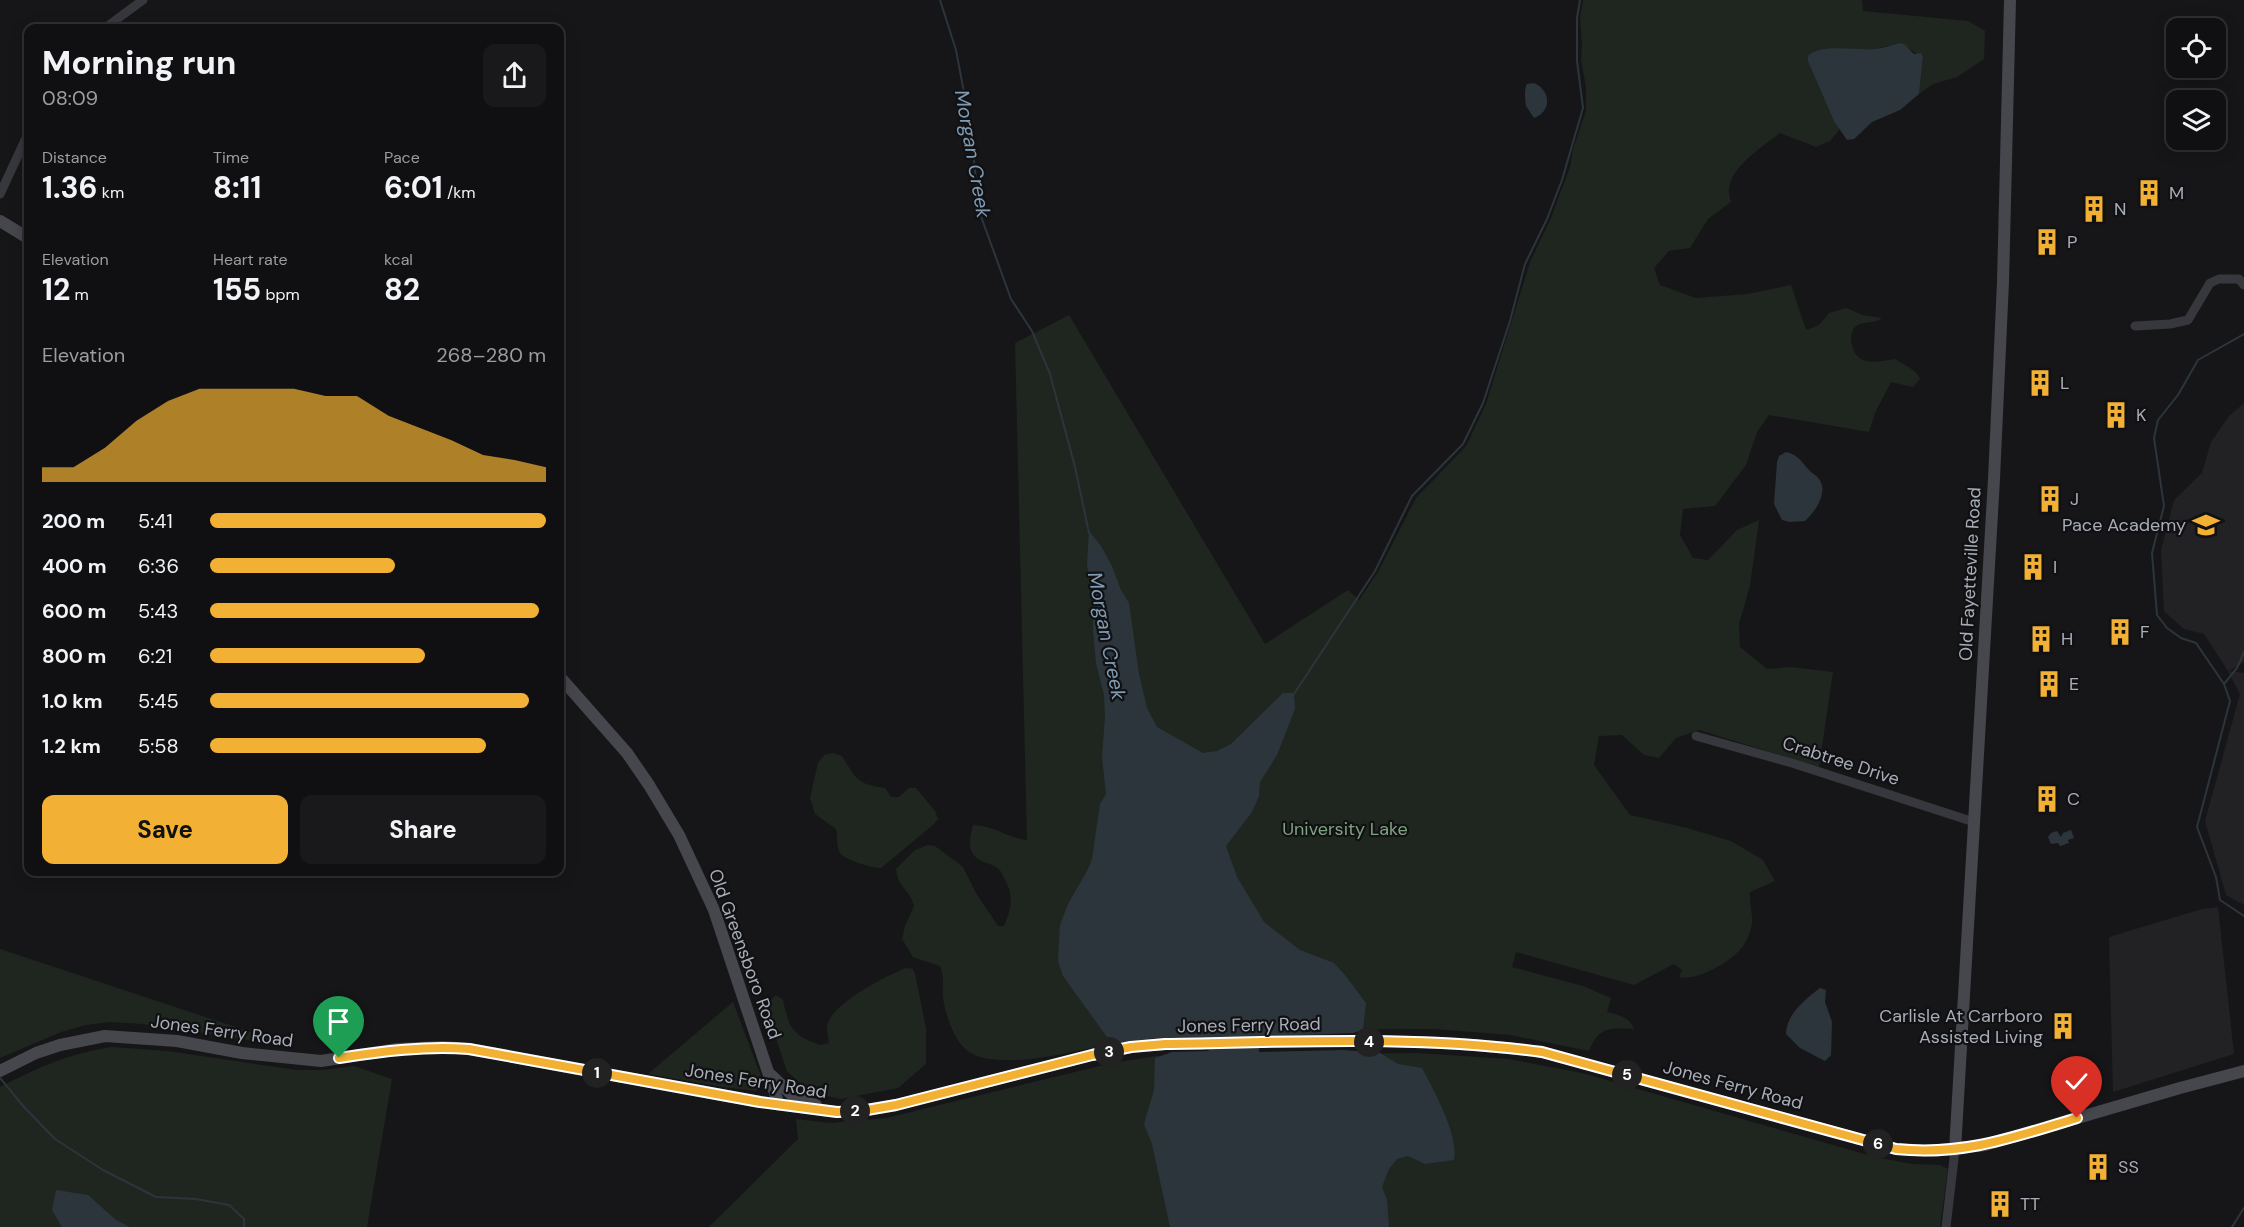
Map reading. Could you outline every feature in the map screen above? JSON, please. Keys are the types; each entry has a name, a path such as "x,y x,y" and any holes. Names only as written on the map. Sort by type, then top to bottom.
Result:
{"street":[{"path":"110,24 143,0"},
{"name":"Old Fayetteville Road","path":"1955,1150 2002,297 2010,0"},
{"path":"0,194 24,143"},
{"path":"0,221 24,236"},
{"path":"2135,326 2170,324 2188,320 2210,283 2219,279 2239,279 2244,285"},
{"name":"Old Greensboro Road","path":"564,681 627,753 650,785 680,836 714,910 779,1105"},
{"name":"Crabtree Drive","path":"1696,736 1792,763 1974,822"},
{"name":"Jones Ferry Road","path":"4,1068 60,1045 105,1036 177,1041 252,1054 321,1061 398,1049 443,1047 486,1052 779,1105 837,1112 861,1111 896,1105 1131,1047 1165,1044 1321,1042 1474,1045 1542,1052 1896,1149 1955,1150 2013,1138 2244,1071"},
{"path":"768,1071 792,1095 837,1112"},
{"path":"1946,1227 1955,1150"}],"shaded area":[{"name":"Pace Academy","path":"2244,403 2244,662 2229,671 2244,673 2244,905 2226,895 2205,821 2240,694 2204,634 2184,629 2164,611 2161,550 2174,500 2202,473 2211,442 2229,416"},
{"path":"2218,907 2234,1054 2113,1092 2109,937 2202,909"}],"green space":[{"path":"1583,0 1862,0 1863,11 1968,21 1985,31 1984,59 1957,77 1933,84 1919,94 1923,57 1899,43 1875,49 1822,50 1820,89 1840,129 1830,141 1816,147 1780,133 1742,164 1729,188 1731,202 1708,219 1690,248 1669,251 1654,268 1660,285 1696,298 1748,294 1791,285 1807,330 1819,325 1829,313 1846,308 1863,315 1882,318 1858,325 1854,329 1851,340 1858,357 1868,361 1895,359 1913,370 1920,379 1913,387 1891,382 1875,413 1869,432 1769,415 1757,432 1746,465 1715,506 1683,509 1680,535 1693,558 1708,560 1737,530 1759,520 1750,586 1739,624 1740,647 1767,669 1791,667 1833,672 1819,767 1699,730 1676,738 1659,758 1644,755 1622,735 1599,736 1594,765 1630,815 1731,841 1763,860 1775,881 1750,892 1752,924 1744,944 1723,964 1704,973 1686,978 1679,977 1682,970 1674,964 1634,985 1516,952 1512,967 1583,986 1611,998 1607,1012 1623,1017 1632,1025 1634,1029 1612,1029 1601,1033 1589,1051 1510,1035 1434,1029 1179,1030 1110,1039 1112,1044 1029,1059 996,1060 971,1053 958,1041 952,1029 944,1001 940,966 913,957 902,939 914,906 899,881 896,869 915,850 928,845 935,846 963,867 976,893 998,926 1004,926 1011,902 1007,884 999,869 979,860 974,855 970,842 973,825 987,827 1027,840 1015,343 1069,315 1265,644 1348,590 1359,600 1378,572 1416,498 1466,446 1486,404 1530,262 1551,218 1570,167 1573,149 1586,111 1586,87 1581,60 1580,18"},
{"path":"833,753 842,756 858,779 868,785 885,788 891,797 899,797 909,788 916,788 935,811 938,819 933,825 881,868 859,863 843,856 838,848 836,829 815,814 810,798 818,763 824,755"},
{"path":"0,949 296,1047 143,1024 109,1022 61,1032 0,1058"},
{"path":"906,968 913,969 915,974 926,1028 926,1064 898,1088 840,1099 820,1094 802,1085 787,1071 765,1006 776,995 783,1000 793,1029 803,1038 820,1045 829,1043 828,1023 850,998 874,983"},
{"path":"733,1002 761,1076 757,1091 648,1074"},
{"path":"113,1047 167,1051 297,1070 323,1070 354,1066 392,1079 367,1227 0,1227 0,1087 55,1062 98,1049"},
{"path":"1417,1053 1509,1059 1582,1073 1875,1157 1912,1164 1940,1165 1948,1169 1940,1227 709,1227 798,1139 796,1119 830,1123 886,1118 1112,1063 1156,1056"}],"water":[{"path":"1899,43 1904,44 1914,54 1921,53 1923,57 1919,94 1900,110 1872,122 1854,139 1847,140 1834,121 1808,61 1808,56 1822,50 1875,49"},
{"path":"1534,83 1544,91 1547,101 1544,111 1534,118 1526,106 1525,88 1527,84"},
{"path":"1786,452 1799,458 1822,484 1820,502 1805,521 1782,520 1774,504 1777,462 1779,456"},
{"name":"University Lake","path":"1089,531 1101,546 1129,603 1139,674 1147,708 1157,727 1203,753 1217,751 1231,744 1283,693 1294,693 1295,709 1277,755 1260,782 1259,796 1252,812 1226,846 1237,877 1264,922 1300,950 1334,963 1366,1003 1363,1030 1353,1033 1259,1037 1259,1052 1344,1050 1380,1053 1398,1064 1422,1068 1449,1126 1455,1150 1454,1160 1425,1164 1408,1156 1397,1159 1389,1169 1382,1187 1387,1200 1389,1227 1170,1227 1152,1144 1144,1124 1154,1090 1155,1058 1172,1052 1209,1051 1205,1038 1156,1038 1112,1044 1063,976 1058,961 1060,925 1068,904 1092,859 1100,804 1106,794 1102,757 1104,695 1096,663 1093,596 1087,565"},
{"path":"2071,830 2074,838 2068,840 2069,843 2060,846 2058,843 2051,844 2048,837 2051,833 2057,831 2061,837 2063,833"},
{"path":"1820,988 1826,990 1825,1002 1832,1022 1831,1055 1825,1061 1800,1048 1786,1034 1793,1013"},
{"path":"56,1190 88,1195 116,1220 130,1227 62,1227 52,1210"}],"waterway":[{"name":"Morgan Creek","path":"940,0 956,50 971,130 979,211 1011,299 1032,331 1050,374 1075,467 1089,533"},
{"path":"1294,694 1375,571 1412,496 1463,444 1483,403 1510,321 1525,264 1547,219 1562,180 1583,108 1577,61 1577,18 1580,0"},
{"path":"2244,334 2198,360 2178,395 2158,420 2154,438 2164,506 2152,553 2157,615 2167,628 2181,638 2196,643 2224,684 2230,701 2197,827 2216,877 2220,900 2244,916"},
{"path":"2224,684 2237,668 2244,652"},
{"path":"0,1078 55,1139 103,1170 156,1197 196,1199 229,1205 244,1219 244,1227"},
{"path":"2232,1227 2244,1208"}],"place":[{"name":"M","path":"2149,193"},
{"name":"N","path":"2094,209"},
{"name":"P","path":"2047,242"},
{"name":"L","path":"2040,383"},
{"name":"K","path":"2116,415"},
{"name":"J","path":"2050,499"},
{"name":"Pace Academy","path":"2206,525"},
{"name":"I","path":"2033,567"},
{"name":"F","path":"2120,632"},
{"name":"H","path":"2041,639"},
{"name":"E","path":"2049,684"},
{"name":"C","path":"2047,799"},
{"name":"Carlisle At Carrboro Assisted Living","path":"2063,1026"},
{"name":"SS","path":"2098,1167"},
{"name":"TT","path":"2000,1204"}],"route":[{"path":"339,1058 398,1049 443,1047 469,1049 760,1102 837,1112 861,1111 896,1105 1131,1047 1165,1044 1413,1042 1507,1047 1542,1052 1896,1149 1933,1151 1986,1145 2077,1118"}]}
